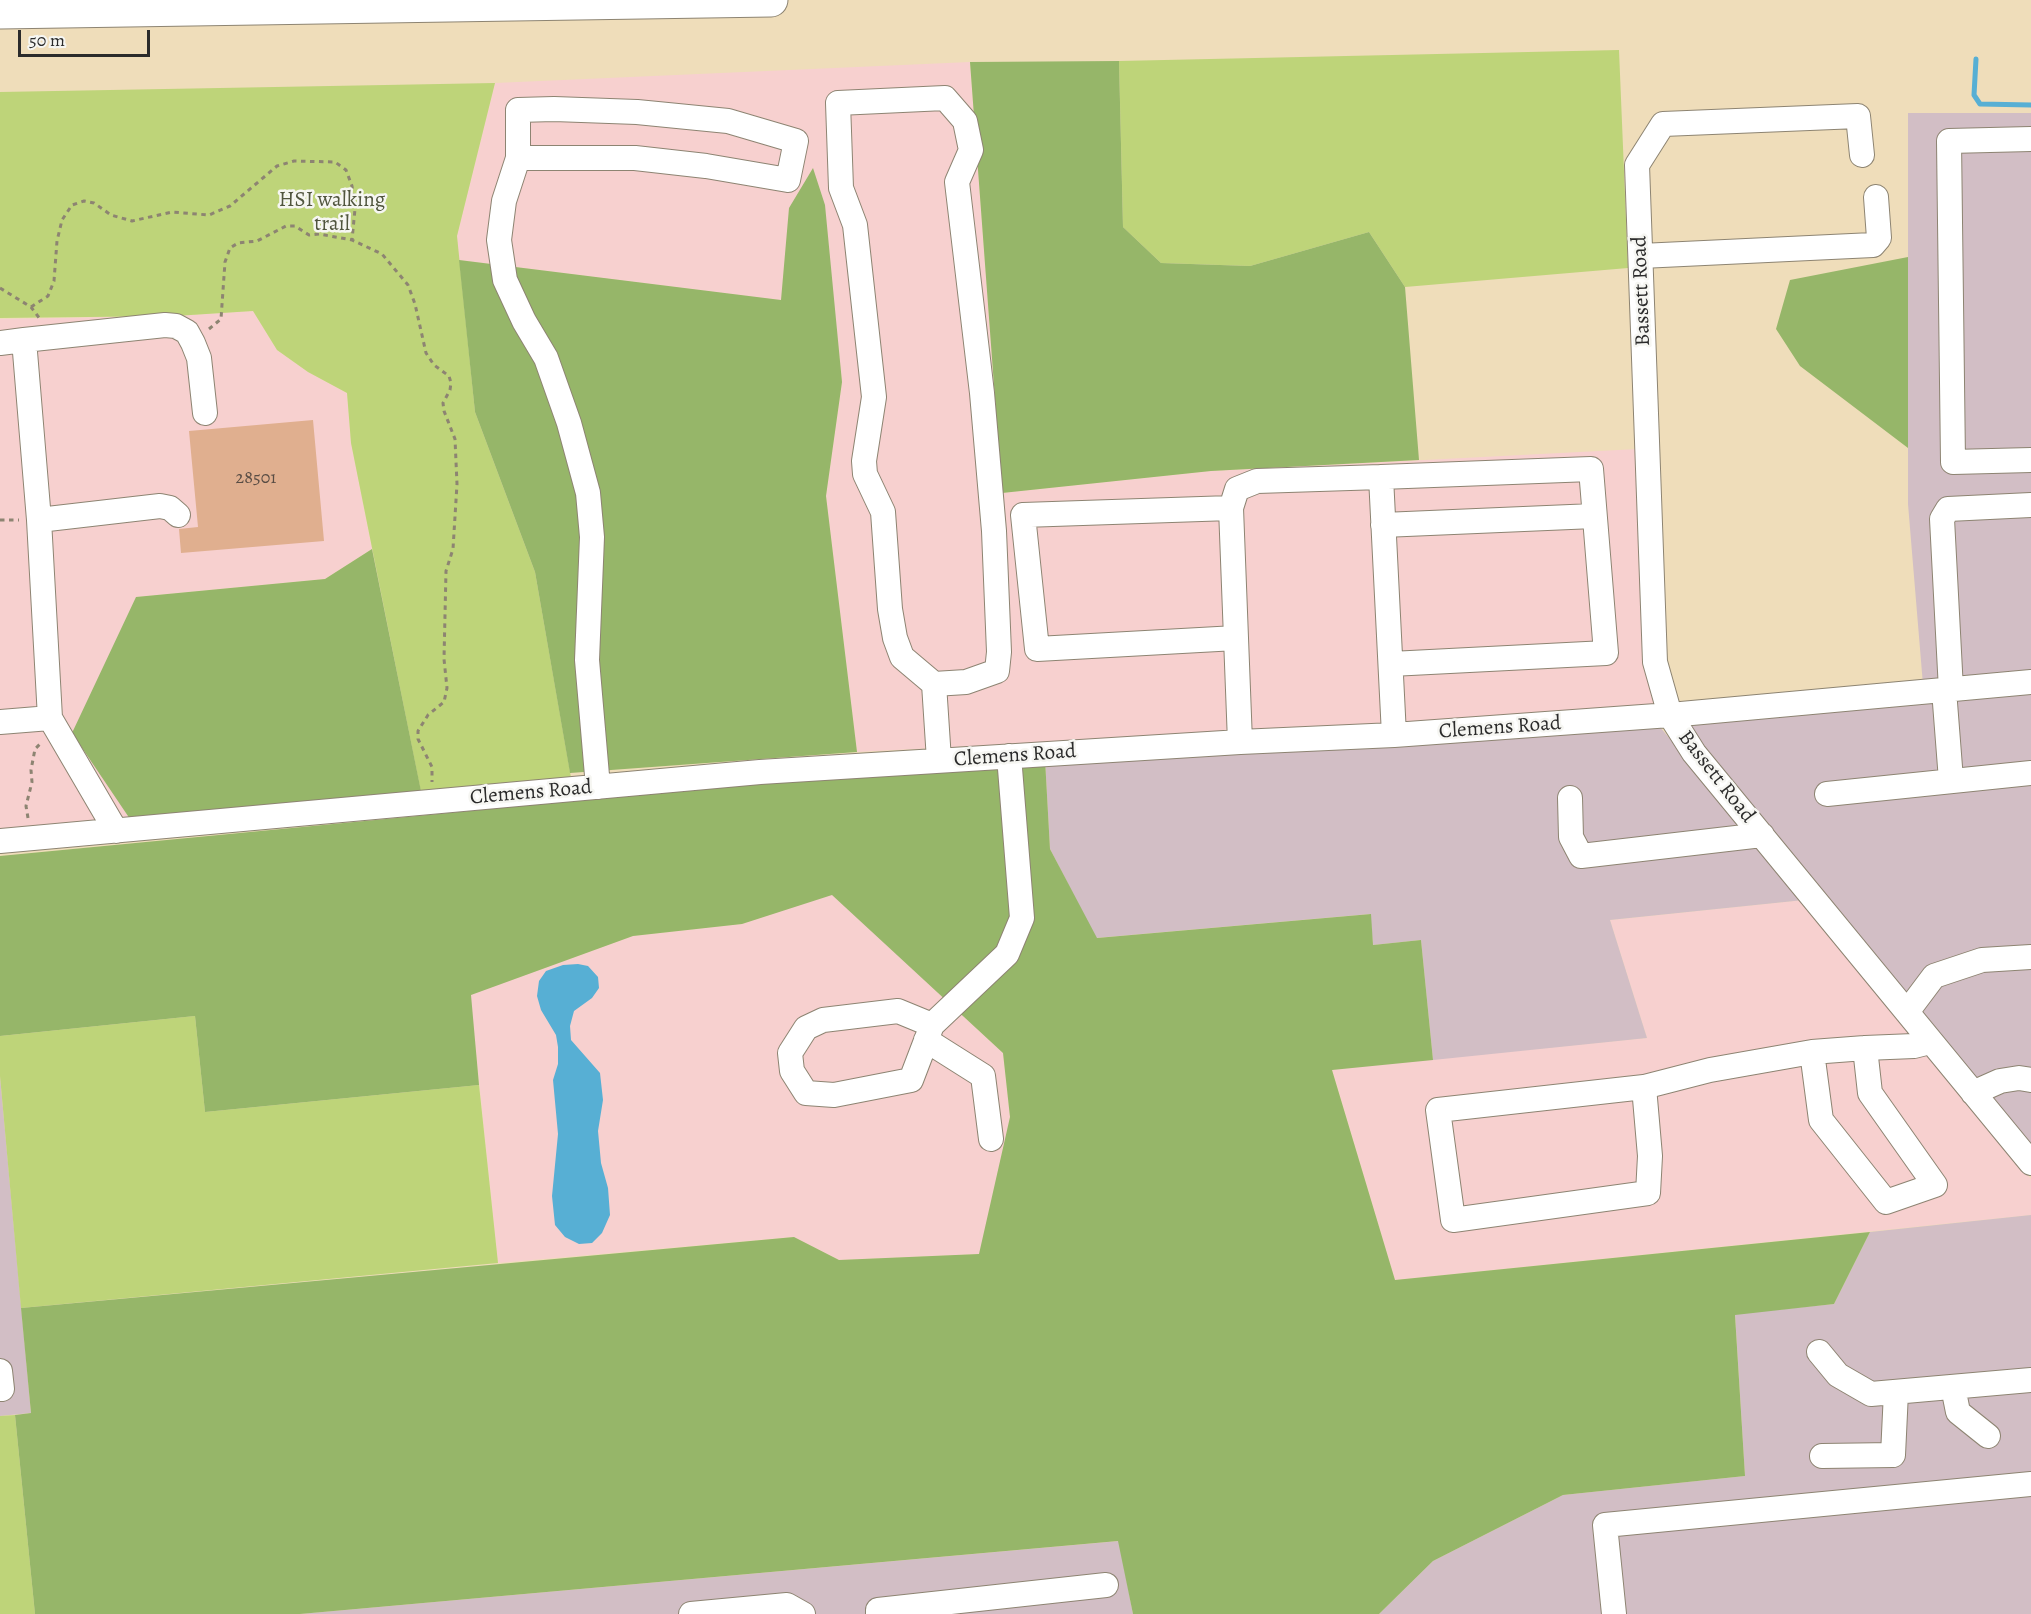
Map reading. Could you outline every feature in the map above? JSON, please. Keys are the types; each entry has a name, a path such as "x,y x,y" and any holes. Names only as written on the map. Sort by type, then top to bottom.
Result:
{"highway":[{"path":"0,12 771,0"}],"street":[{"path":"934,684 966,682 997,671 999,652 994,531 982,393 957,182 971,150 965,121 945,98 838,103 841,188 855,225 874,397 864,461 865,474 883,512 890,609 895,638 902,657 934,684 939,760"},
{"path":"518,158 635,158 706,166 788,180 796,141 728,120 637,112 518,110 518,158 504,201 499,240 505,280 524,321 546,358 588,493 592,537 587,660 598,787"},
{"name":"Bassett Road","path":"1862,155 1858,116 1663,124 1637,165 1655,662 1670,715 1694,753 2031,1163"},
{"path":"2031,139 1949,141 1953,462 2031,460"},
{"path":"1641,256 1873,245 1879,238 1876,197"},
{"path":"0,343 176,326 187,332 194,343 199,358 205,412"},
{"path":"35,339 32,520 48,728 116,831"},
{"path":"1240,742 1231,508 1237,489 1257,481 1591,470 1606,653 1390,664"},
{"path":"1381,477 1394,735"},
{"path":"1951,780 1942,519 1948,509 2031,505"},
{"path":"32,520 160,506 170,508 178,515"},
{"path":"1231,508 1023,515 1037,649 1236,638"},
{"path":"1383,525 1594,516"},
{"name":"Clemens Road","path":"0,841 760,772 1240,742 1394,735 1670,715 2031,682"},
{"path":"0,722 48,728"},
{"path":"991,1139 983,1076 929,1033 898,1011 823,1020 807,1028 790,1053 792,1071 806,1093 834,1095 911,1080 929,1033 1007,954 1022,918 1009,756"},
{"path":"1827,794 2031,773"},
{"path":"1570,798 1572,837 1581,856 1762,835"},
{"path":"1907,1012 1934,976 1982,960 2031,957"},
{"path":"1644,1087 1650,1156 1648,1193 1453,1220 1438,1110 1644,1087 1710,1070 1812,1052 1914,1046 1930,1042"},
{"path":"1812,1052 1821,1120 1886,1202 1935,1185 1870,1093 1865,1048"},
{"path":"1973,1093 2000,1081 2019,1078 2031,1080"},
{"path":"1819,1352 1838,1375 1871,1394 2031,1380"},
{"path":"0,1371 2,1389 0,1389"},
{"path":"1953,1386 1958,1412 1988,1436"},
{"path":"1822,1456 1893,1455 1896,1392"},
{"path":"1614,1614 1605,1524 2031,1484"},
{"path":"878,1614 878,1610 1106,1585"},
{"path":"691,1614 787,1605 804,1614"}],"path":[{"path":"31,307 48,296 54,281 57,241 62,220 72,205 84,201 94,203 111,215 132,221 171,212 209,215 230,206 277,166 294,161 334,162 346,170 352,186 355,209 352,240"},
{"path":"194,343 221,319 225,262 230,249 238,243 257,241 286,226 295,226 309,235 319,234 352,240 382,254 408,285 415,304 426,353 434,365 449,376 450,390 443,403 455,439 457,484 453,549 446,571 444,659 447,688 444,702 428,715 418,731 418,739 432,766 432,782"},
{"path":"0,288 31,307 39,318 35,339"},
{"path":"0,520 32,520"},
{"path":"28,819 26,806 32,783 31,770 35,749 48,728"}],"shaded area":[{"path":"970,62 1002,493 1211,471 1657,448 1665,657 1677,710 857,752 826,496 842,382 834,307 459,260 457,236 495,83"},
{"path":"1908,113 2031,113 2031,1146 1680,721 1924,697 1908,504"},
{"path":"253,311 277,350 308,372 347,393 351,443 372,549 325,579 136,597 130,819 0,832 0,319 175,316"},
{"path":"1660,727 1804,900 1610,920 1647,1038 1433,1060 1421,940 1373,945 1370,914 1096,938 1050,849 1045,759"},
{"path":"832,894 1003,1053 1010,1117 980,1254 839,1260 793,1237 498,1263 470,995 633,936 742,924"},
{"path":"1804,900 2031,1179 2031,1215 1395,1280 1332,1069 1647,1038 1610,920"},
{"path":"0,1076 31,1413 0,1416"},
{"path":"2031,1215 2031,1614 1379,1614 1433,1561 1563,1495 1745,1476 1735,1314 1834,1304 1870,1232"},
{"path":"1119,1541 1133,1614 300,1614"}],"green space":[{"path":"1619,50 1628,268 1405,287 1369,232 1250,266 1161,263 1123,227 1119,61"},
{"path":"1119,61 1123,227 1161,263 1250,266 1369,232 1405,287 1419,460 1211,471 1002,493 970,62"},
{"name":"HSI walking trail","path":"495,83 457,236 475,412 535,572 573,789 423,802 351,443 347,393 308,372 277,350 253,311 175,316 0,318 0,92"},
{"path":"813,168 825,205 842,382 826,496 857,752 570,773 535,572 475,412 459,260 781,300 789,208"},
{"path":"1908,257 1908,448 1800,366 1776,329 1790,280"},
{"path":"372,549 421,791 130,819 72,733 136,597 325,579"},
{"path":"1045,759 1050,849 1097,938 1371,914 1373,945 1421,940 1433,1060 1332,1070 1395,1280 1870,1232 1834,1304 1735,1315 1745,1476 1563,1495 1433,1561 1379,1614 1133,1614 1118,1541 300,1614 35,1614 15,1415 31,1413 21,1308 794,1237 839,1260 979,1254 1010,1117 1003,1053 832,895 742,924 633,936 471,995 479,1085 205,1112 195,1016 0,1036 0,856 823,777"},
{"path":"195,1016 205,1112 479,1085 498,1263 21,1308 0,1076 0,1036"},
{"path":"15,1415 35,1614 0,1614 0,1416"}],"water":[{"path":"563,965 588,966 598,977 599,988 592,998 574,1011 570,1026 571,1040 600,1073 603,1100 598,1131 601,1163 608,1188 610,1215 602,1233 592,1243 579,1244 565,1237 555,1225 552,1196 558,1134 553,1080 558,1064 558,1047 556,1035 541,1010 537,996 539,981 546,971"}],"building":[{"path":"313,420 324,541 181,553 179,529 198,527 189,431"}],"waterway":[{"path":"1976,59 1974,95 1980,104 2031,105"}]}
